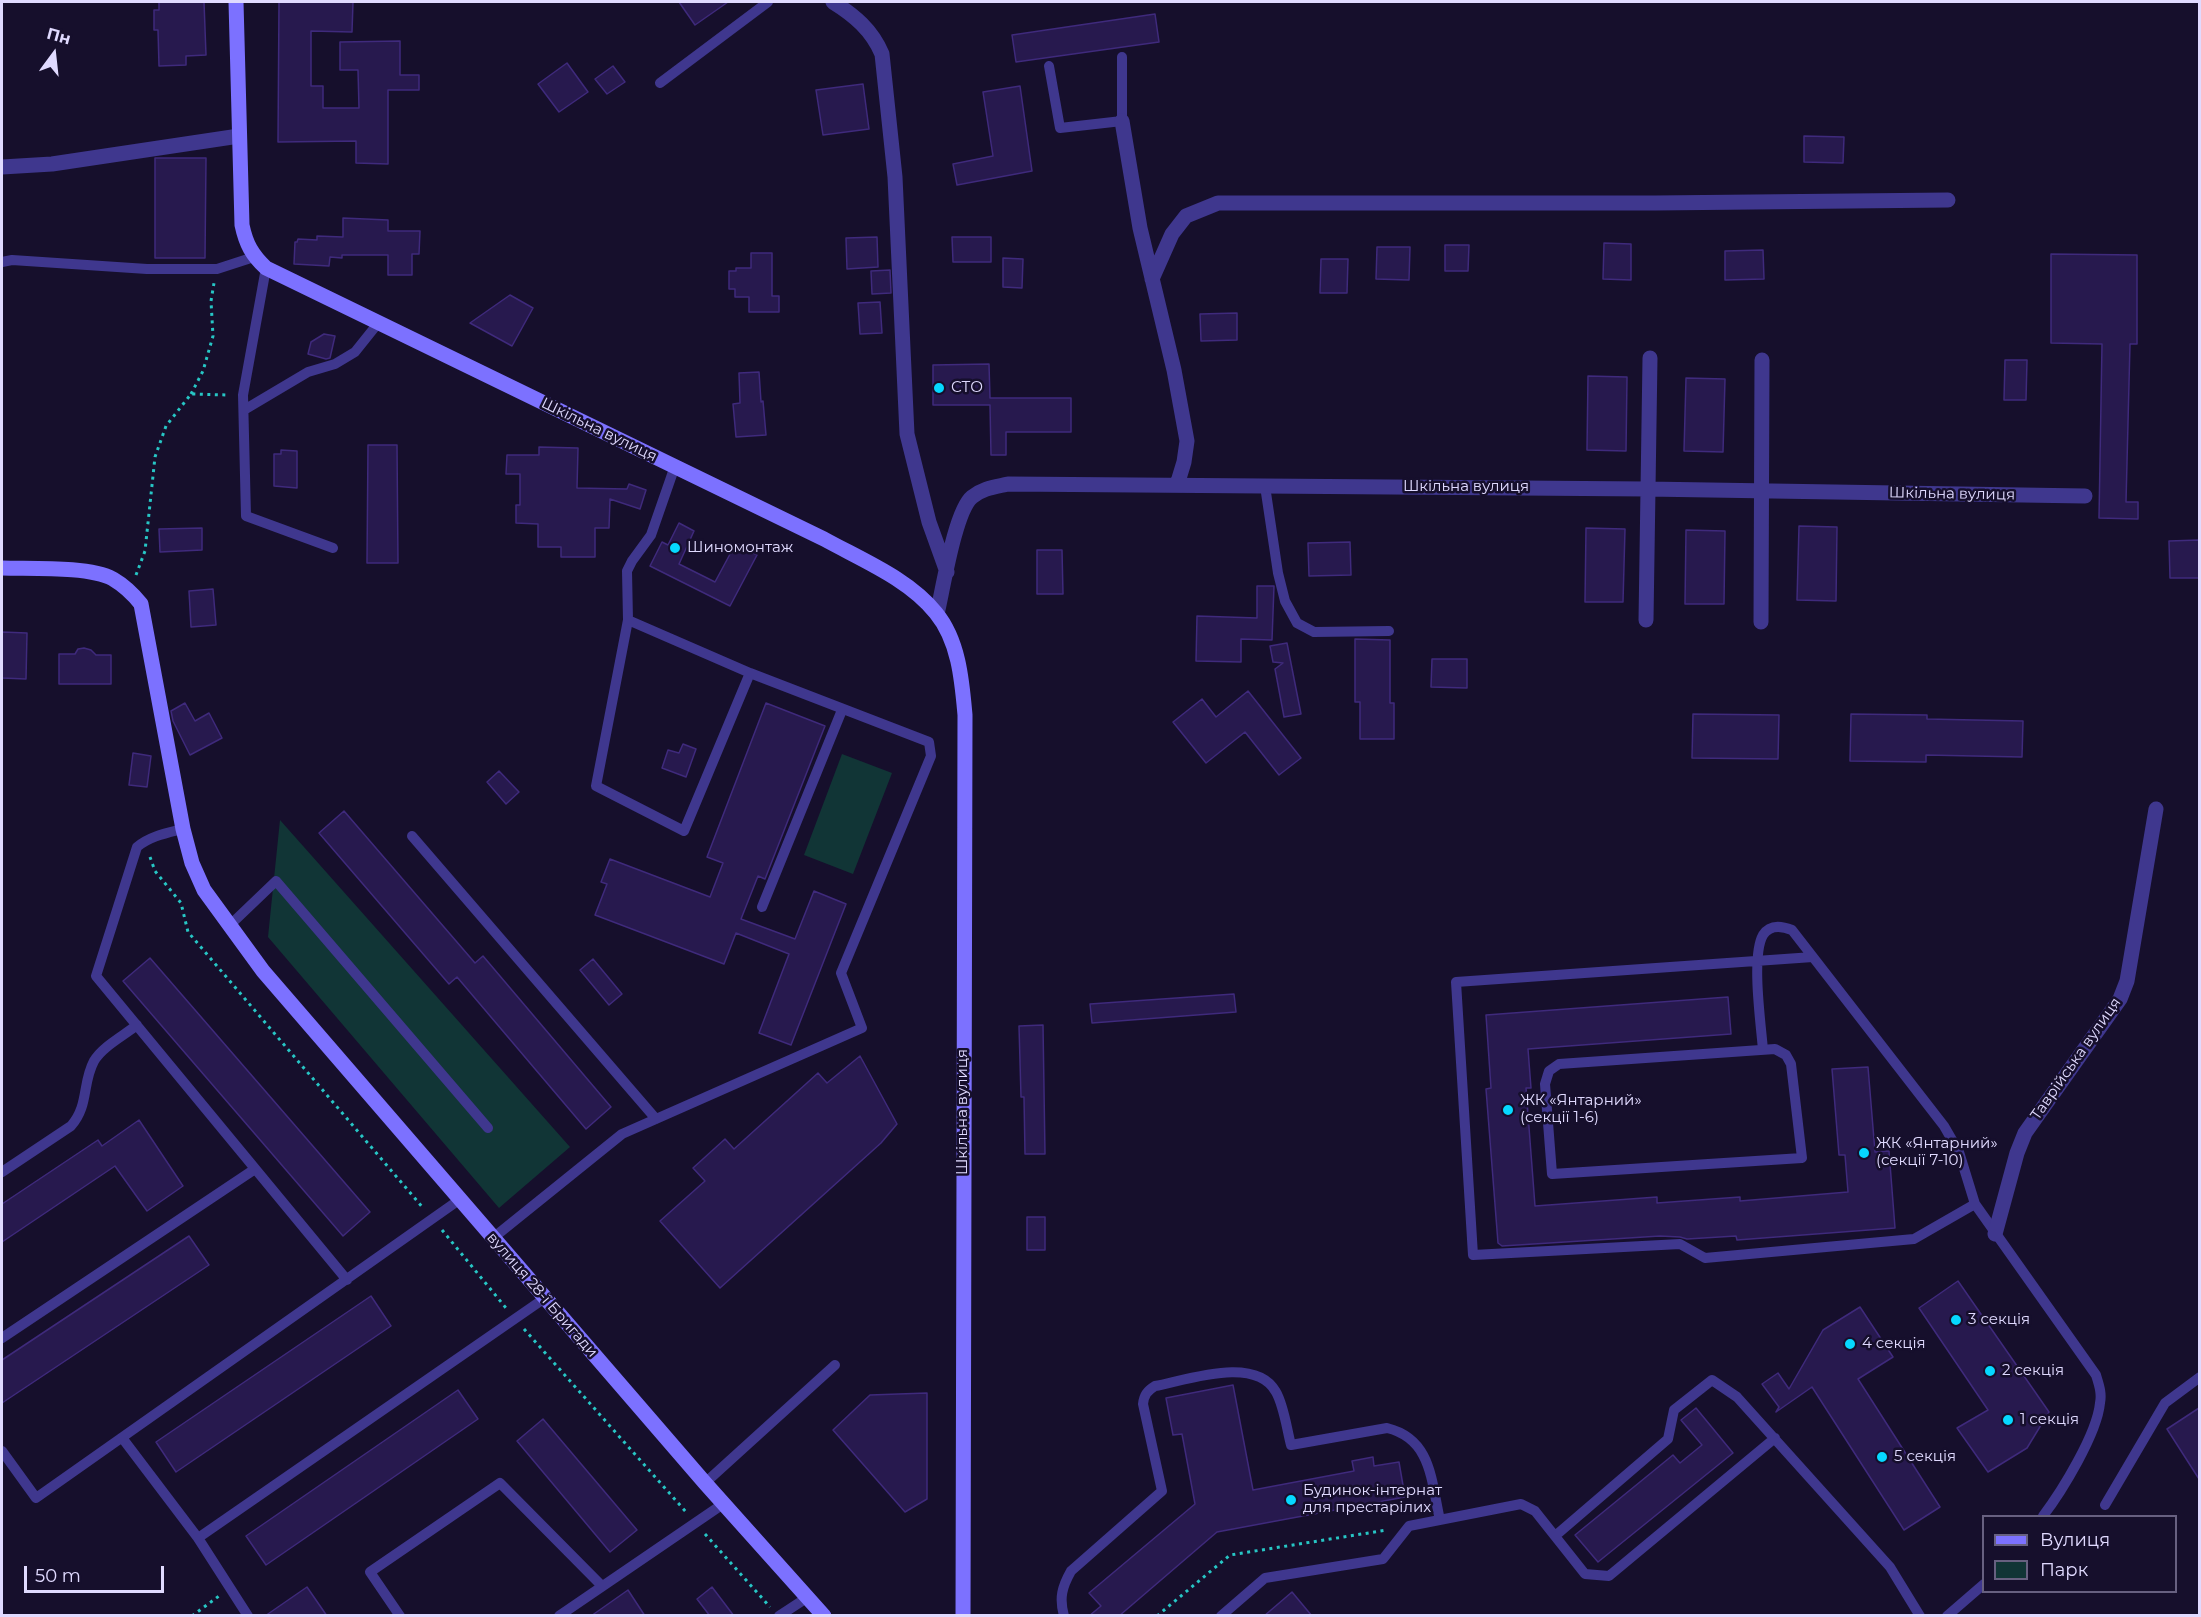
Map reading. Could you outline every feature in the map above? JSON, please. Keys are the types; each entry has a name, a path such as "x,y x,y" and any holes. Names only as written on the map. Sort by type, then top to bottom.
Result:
{"street":[{"path":"236,2 242,225 245,241 254,257"},
{"path":"833,2 862,23 876,41 882,54 895,177 907,434 929,522 947,572"},
{"path":"1122,121 1140,228 1174,370 1187,441 1177,485"},
{"path":"2,167 52,164 239,136"},
{"path":"1152,279 1172,234 1186,216 1218,203 1948,200"},
{"name":"Шкільна вулиця","path":"254,257 266,267 824,539 913,591 937,614 951,641 961,678 965,715 963,1616"},
{"path":"1646,620 1650,358"},
{"path":"1761,622 1762,360"},
{"name":"Шкільна вулиця","path":"937,614 961,514 971,498 986,488 1008,484 1647,489 2085,496"},
{"path":"2,568 91,572 112,578 130,590"},
{"name":"вулиця 28-ї Бригади","path":"130,590 141,604 146,623 148,645 183,829 192,863 204,890 263,971 544,1298 824,1616"},
{"name":"Таврійська вулиця","path":"1995,1234 2017,1153 2025,1133 2120,999 2127,981 2156,809"}],"lane":[{"path":"660,83 768,2"},
{"path":"1049,66 1060,128 1122,121 1122,57"},
{"path":"2,262 12,260 147,270 217,269 254,257"},
{"path":"266,267 243,395 246,516 333,548"},
{"path":"244,410 308,372 335,364 355,352 379,322"},
{"path":"675,466 651,535 627,572 628,620 596,786 684,831 750,673"},
{"path":"1265,486 1278,573 1285,601 1297,623 1314,632 1389,631"},
{"path":"493,1238 622,1134 862,1028 841,973 931,756 929,742 750,673 628,620"},
{"path":"762,907 842,710"},
{"path":"183,829 143,841 134,853 96,976 347,1280"},
{"path":"412,836 656,1119"},
{"path":"229,926 276,881 488,1128"},
{"path":"1763,1050 1757,961 1763,936 1776,926 1792,930 1944,1126 1959,1152 1975,1204 2096,1375 2101,1391 2100,1404 2091,1432 2061,1492 2044,1515"},
{"path":"1813,957 1456,982 1473,1255 1680,1244 1704,1258 1914,1239 1975,1204"},
{"path":"2,1172 71,1126 83,1107 93,1062 98,1055 137,1025"},
{"path":"1775,1049 1786,1055 1791,1064 1802,1158 1552,1174 1545,1084 1549,1071 1559,1064 1763,1050 1775,1049"},
{"path":"2,1338 255,1169"},
{"path":"2,1451 36,1498 123,1439 459,1200"},
{"path":"198,1538 544,1298"},
{"path":"705,1483 835,1365"},
{"path":"1064,1616 1061,1599 1063,1586 1071,1571 1162,1491 1143,1404 1148,1390 1155,1386 1234,1370 1258,1376 1268,1382 1276,1392 1292,1445 1387,1428 1399,1431 1411,1438 1421,1449 1427,1462 1440,1520"},
{"path":"2105,1505 2165,1403 2199,1377"},
{"path":"1555,1536 1668,1439 1674,1410 1712,1380 1737,1397 1890,1567 1920,1616"},
{"path":"1221,1616 1265,1578 1383,1559 1409,1526 1521,1504 1535,1511 1584,1574 1609,1576 1775,1438"},
{"path":"123,1439 198,1538 249,1616"},
{"path":"400,1616 370,1572 500,1483 603,1586"},
{"path":"559,1616 723,1503"},
{"path":"1947,1616 1982,1585"},
{"path":"778,1616 808,1597"}],"path":[{"path":"130,590 145,551 155,458 166,426 191,394 203,371 213,336 211,301 217,269"},
{"path":"191,394 243,395"},
{"path":"143,841 155,870 181,903 188,932 515,1318 778,1616"},
{"path":"1157,1616 1230,1555 1409,1526"},
{"path":"192,1616 230,1588"}],"green space":[{"path":"842,754 892,773 853,874 804,855"},
{"path":"280,820 570,1147 499,1208 268,937"}],"building":[{"path":"159,2 204,2 206,55 186,56 186,65 159,66 158,30 154,30 154,10 159,10"},
{"path":"279,2 353,2 352,32 311,31 311,86 323,86 323,108 359,108 358,70 340,70 340,42 400,41 400,75 419,75 419,90 388,90 388,164 356,163 356,141 278,142"},
{"path":"679,2 728,2 695,25"},
{"path":"1155,14 1159,42 1016,62 1012,35"},
{"path":"567,63 588,92 559,112 538,84"},
{"path":"613,66 625,82 607,94 595,79"},
{"path":"863,84 869,129 823,135 816,90"},
{"path":"1020,86 1032,171 957,185 953,164 993,156 983,92"},
{"path":"1804,136 1844,137 1843,163 1804,162"},
{"path":"155,158 206,158 205,258 155,258"},
{"path":"343,218 388,220 388,231 420,231 419,254 412,254 412,275 388,275 388,255 330,257 329,266 294,264 295,242 298,239 317,240 317,236 343,237"},
{"path":"877,237 878,267 847,269 846,238"},
{"path":"952,237 991,237 991,262 953,262"},
{"path":"1604,243 1631,244 1631,280 1603,279"},
{"path":"1445,245 1469,245 1468,271 1445,271"},
{"path":"1377,247 1410,247 1409,280 1376,279"},
{"path":"1763,250 1764,279 1725,280 1725,251"},
{"path":"751,253 772,253 772,296 779,296 779,312 749,312 749,297 735,297 735,289 729,289 729,271 736,271 736,268 751,268"},
{"path":"2051,254 2137,255 2137,344 2130,344 2126,502 2138,502 2138,519 2099,518 2102,344 2051,343"},
{"path":"1003,258 1023,259 1022,288 1003,287"},
{"path":"1321,259 1348,259 1347,293 1320,293"},
{"path":"890,270 891,293 872,294 871,271"},
{"path":"510,295 533,308 512,346 470,323"},
{"path":"880,302 882,333 860,334 858,303"},
{"path":"1237,313 1237,340 1201,341 1200,314"},
{"path":"324,334 335,336 330,358 308,354 311,342"},
{"path":"2005,360 2027,360 2026,400 2004,400"},
{"path":"989,364 990,398 1071,398 1071,432 1006,432 1006,455 991,455 990,405 933,405 933,365"},
{"path":"759,372 766,435 736,437 733,404 740,403 739,373"},
{"path":"1588,376 1627,377 1626,451 1587,450"},
{"path":"1686,378 1725,379 1723,452 1684,451"},
{"path":"368,445 397,445 398,563 367,563"},
{"path":"539,447 578,448 577,488 627,489 629,484 646,490 640,509 610,499 609,528 595,528 595,557 561,557 561,547 538,547 538,524 516,523 516,505 520,505 520,474 506,474 507,455 539,455"},
{"path":"281,450 297,451 297,488 274,486 274,454 281,454"},
{"path":"679,523 694,531 679,564 715,582 736,543 757,555 730,606 650,566 662,542 668,545"},
{"path":"1799,526 1837,527 1836,601 1797,600"},
{"path":"202,528 202,550 160,552 159,529"},
{"path":"1586,528 1625,529 1623,602 1585,602"},
{"path":"1686,530 1725,531 1724,604 1685,604"},
{"path":"2199,540 2199,578 2170,578 2169,541"},
{"path":"1350,542 1351,575 1309,576 1308,543"},
{"path":"1037,550 1062,550 1063,594 1037,594"},
{"path":"1257,586 1274,586 1272,640 1241,639 1241,662 1196,661 1197,616 1257,618"},
{"path":"213,589 216,625 191,627 189,591"},
{"path":"2,632 27,633 26,679 2,678"},
{"path":"1355,639 1390,640 1390,703 1394,703 1394,739 1360,739 1360,702 1355,702"},
{"path":"1287,643 1301,714 1284,717 1275,669 1283,663 1273,662 1270,646"},
{"path":"84,648 96,655 111,655 111,684 59,684 59,654 75,654 78,649"},
{"path":"1432,659 1467,659 1467,688 1431,687"},
{"path":"1248,691 1301,758 1279,775 1245,732 1206,763 1173,722 1202,699 1216,717"},
{"path":"185,703 195,721 209,713 222,738 190,755 173,721 171,711"},
{"path":"766,703 825,726 765,879 758,876 741,919 795,939 814,891 846,904 791,1045 759,1033 789,954 736,933 724,964 595,915 607,884 601,882 610,859 710,897 723,863 707,857"},
{"path":"1693,714 1779,715 1778,759 1692,758"},
{"path":"1851,714 1927,715 1927,719 2023,721 2022,757 1926,755 1926,762 1850,761"},
{"path":"683,744 696,749 686,777 662,768 668,750 679,753"},
{"path":"133,753 151,756 147,787 129,785"},
{"path":"499,771 519,792 506,804 487,782"},
{"path":"344,811 475,963 483,956 611,1107 586,1129 457,977 449,984 319,833"},
{"path":"150,958 370,1212 343,1236 123,981"},
{"path":"593,959 622,994 609,1005 580,970"},
{"path":"1234,994 1236,1012 1092,1023 1090,1004"},
{"name":"ЖК «Янтарний» (секції 1-6)","path":"1728,997 1731,1034 1528,1049 1531,1088 1526,1088 1535,1206 1657,1197 1657,1203 1740,1197 1740,1201 1848,1192 1845,1155 1839,1155 1832,1069 1868,1067 1875,1152 1889,1151 1895,1228 1737,1240 1736,1236 1687,1239 1660,1236 1502,1246 1498,1243 1486,1089 1491,1088 1486,1015"},
{"path":"1043,1025 1045,1154 1025,1154 1019,1026"},
{"path":"860,1056 897,1124 881,1143 720,1288 660,1221 705,1181 693,1168 725,1139 734,1149 818,1073 827,1083"},
{"path":"139,1120 183,1186 147,1211 115,1166 2,1242 2,1204 98,1140 102,1146"},
{"path":"1027,1217 1045,1217 1045,1250 1027,1250"},
{"path":"189,1236 209,1265 2,1403 2,1360"},
{"path":"1958,1281 2049,1412 2027,1448 1988,1472 1957,1428 1988,1410 1919,1308"},
{"path":"371,1296 391,1326 176,1472 156,1442"},
{"path":"1860,1307 1893,1357 1858,1379 1940,1507 1904,1530 1812,1387 1776,1412 1779,1407 1762,1384 1778,1373 1789,1389 1823,1330"},
{"name":"Будинок-інтернат для престарілих","path":"1233,1385 1253,1490 1354,1471 1352,1461 1373,1457 1374,1466 1399,1462 1405,1497 1217,1532 1119,1616 1089,1616 1101,1606 1089,1593 1195,1504 1182,1434 1173,1435 1166,1398"},
{"path":"458,1390 478,1419 266,1565 246,1536"},
{"path":"927,1393 927,1499 905,1512 833,1430 870,1395"},
{"path":"1696,1408 1733,1453 1598,1562 1575,1535 1673,1455 1680,1463 1702,1445 1681,1420"},
{"path":"2199,1408 2199,1479 2167,1429"},
{"path":"543,1419 637,1530 610,1552 517,1441"},
{"path":"307,1587 327,1616 265,1616"},
{"path":"712,1587 734,1616 710,1616 697,1599"},
{"path":"628,1590 645,1616 591,1616"},
{"path":"1292,1592 1312,1616 1264,1616"}],"place":[{"name":"СТО","path":"939,388"},
{"name":"Шиномонтаж","path":"675,548"},
{"name":"ЖК «Янтарний» (секції 1-6)","path":"1508,1110"},
{"name":"ЖК «Янтарний» (секції 7-10)","path":"1864,1153"},
{"name":"3 секція","path":"1956,1320"},
{"name":"4 секція","path":"1850,1344"},
{"name":"2 секція","path":"1990,1371"},
{"name":"1 секція","path":"2008,1420"},
{"name":"5 секція","path":"1882,1457"},
{"name":"Будинок-інтернат для престарілих","path":"1291,1500"}]}
